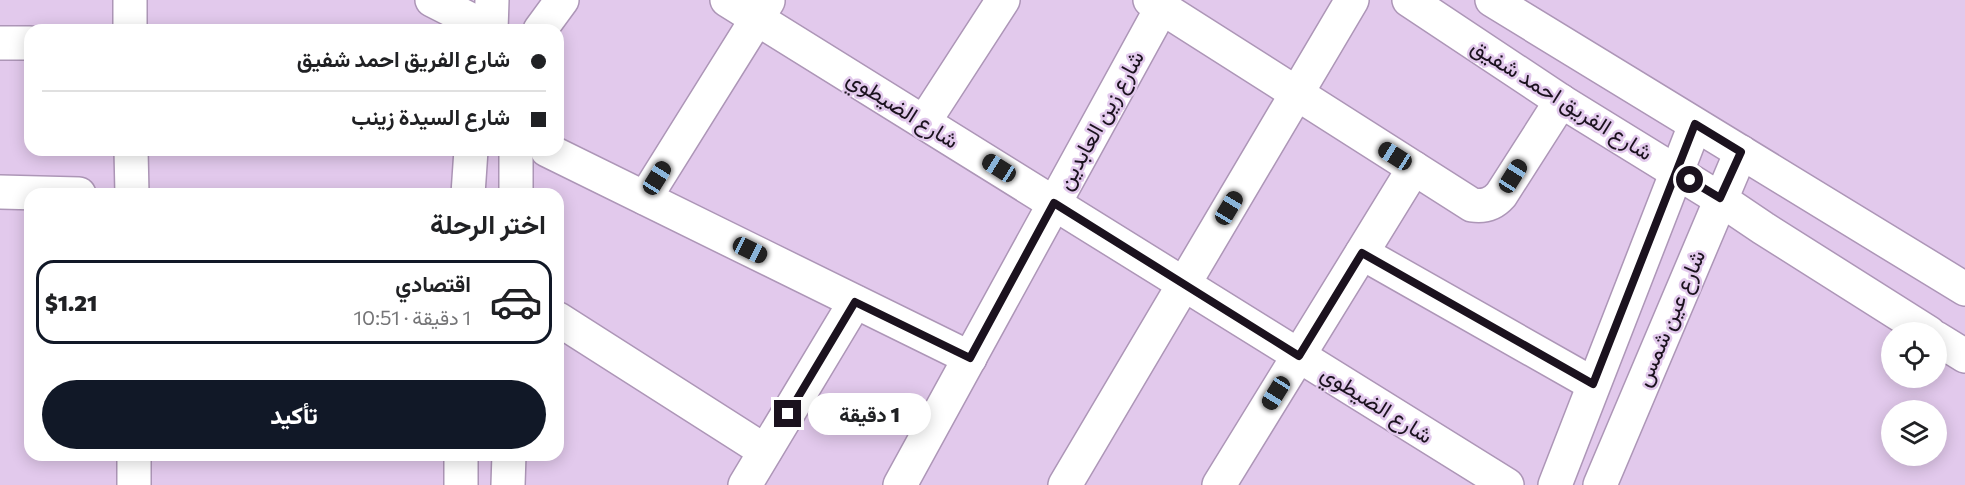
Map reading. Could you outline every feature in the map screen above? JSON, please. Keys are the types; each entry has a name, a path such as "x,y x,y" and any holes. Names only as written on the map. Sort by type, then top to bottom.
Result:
{"street":[{"path":"130,0 130,24"},
{"path":"432,0 479,24"},
{"path":"491,24 492,0"},
{"path":"544,24 562,0"},
{"name":"شارع الضيطوي","path":"727,0 763,9 924,122 1507,485"},
{"path":"924,122 1003,0"},
{"path":"1065,485 1352,0"},
{"name":"شارع الفريق احمد شفيق","path":"1409,0 1561,101 1720,198 1763,228 1912,322"},
{"name":"شارع الفريق احمد شفيق","path":"1492,0 1965,289"},
{"path":"1156,4 1472,205 1488,205 1496,201 1561,101"},
{"name":"شارع زين العابدين","path":"900,485 1054,203 1156,4"},
{"path":"645,198 763,9"},
{"path":"0,43 24,43"},
{"name":"شارع عين شمس","path":"1555,485 1695,124"},
{"name":"شارع عين شمس","path":"1600,485 1741,152"},
{"path":"131,156 132,188"},
{"path":"468,188 471,156"},
{"path":"516,156 516,188"},
{"path":"559,156 970,358"},
{"path":"1220,485 1414,168"},
{"path":"0,192 24,193"},
{"path":"1362,253 1593,384"},
{"path":"745,485 855,302"},
{"path":"564,323 765,451"},
{"path":"1947,345 1965,356"},
{"path":"134,461 134,485"},
{"path":"461,461 461,485"},
{"path":"508,485 509,461"}],"route":[{"path":"788,414 855,302 970,358 1054,203 1299,356 1362,253 1593,384 1695,124 1741,152 1720,198 1690,180"}]}
